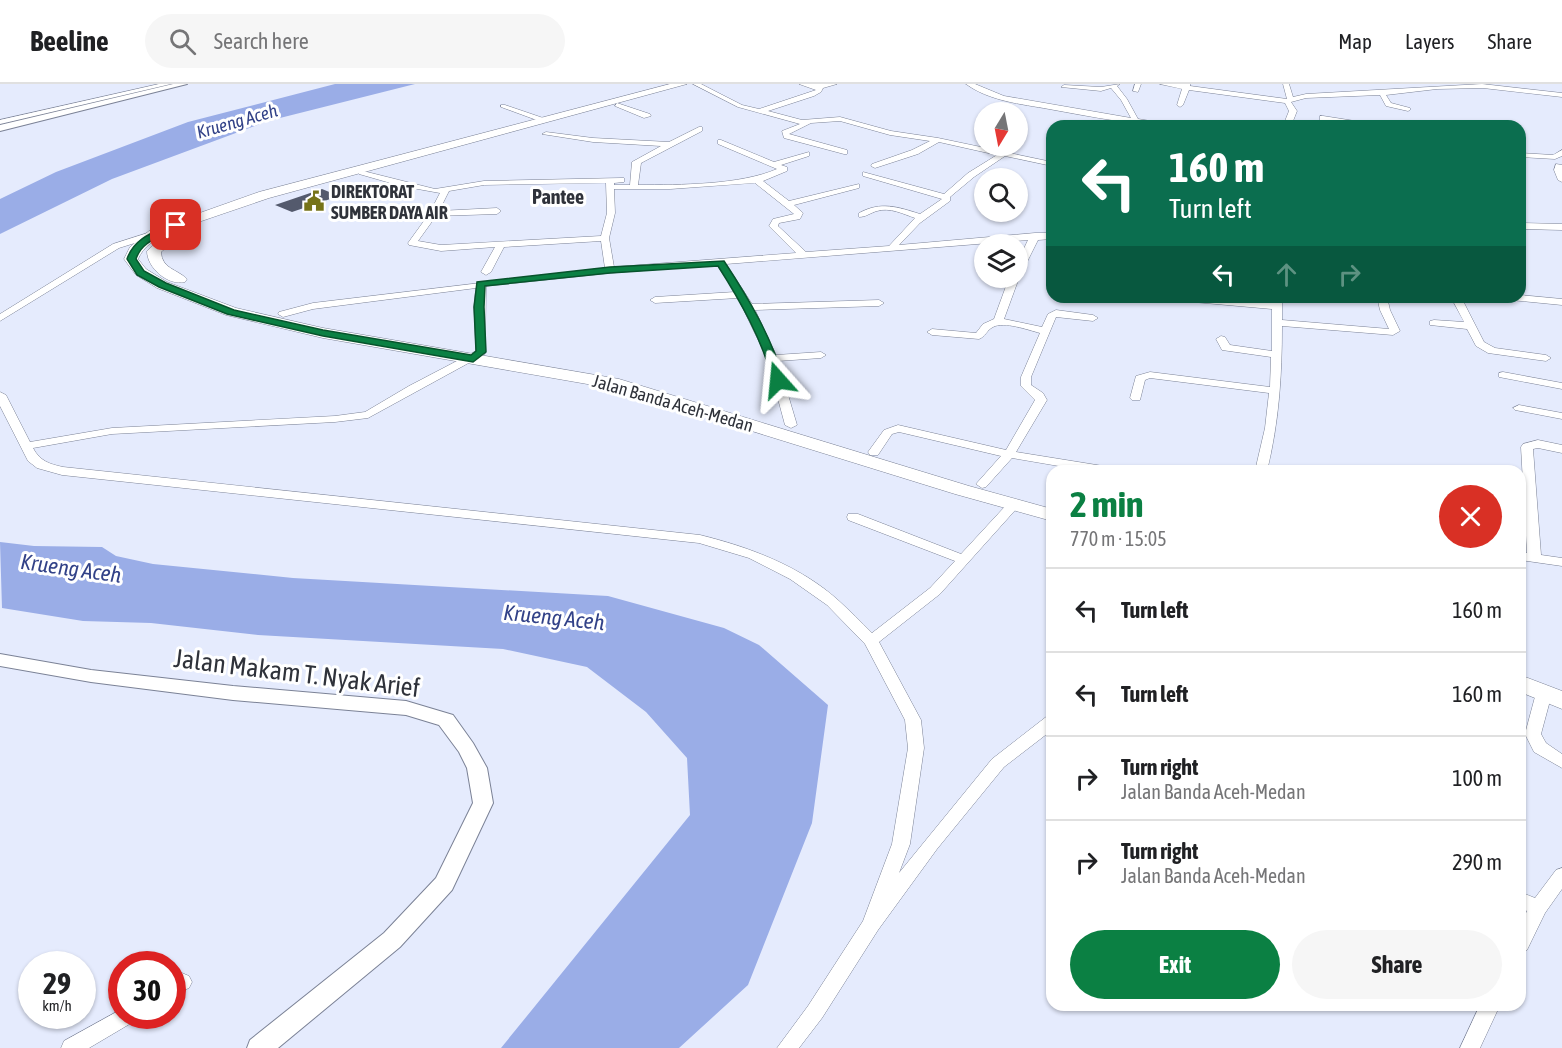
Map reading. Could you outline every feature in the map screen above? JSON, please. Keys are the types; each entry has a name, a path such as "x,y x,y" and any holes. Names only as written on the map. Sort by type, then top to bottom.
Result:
{"highway":[{"name":"Jalan Banda Aceh-Medan","path":"682,84 548,125 264,195 154,234 144,240 131,259 141,273 162,285 210,305 323,333 595,370 691,394 791,425 869,456 1046,513"},
{"name":"Jalan Banda Aceh-Medan","path":"695,84 548,125 362,172 203,222 177,233 154,251 153,258 157,266 176,278 248,306 333,326 619,384 869,456 1046,502"},
{"path":"1526,675 1556,694"},
{"path":"1526,685 1556,694"}],"street":[{"path":"0,128 28,118 168,84"},
{"path":"0,122 183,84"},
{"path":"695,84 740,106 808,123"},
{"path":"802,84 820,87 834,84"},
{"path":"969,84 1002,98 1087,114 1146,120"},
{"path":"1164,84 1186,85 1289,100 1317,95 1489,85 1562,95"},
{"path":"1286,84 1293,111 1289,120"},
{"path":"1064,87 1101,89 1114,85 1135,118"},
{"path":"1180,105 1186,85"},
{"path":"759,111 813,94 819,91 820,87"},
{"path":"1382,93 1388,105 1408,109"},
{"path":"617,105 647,116"},
{"path":"503,106 548,125 593,140 672,144"},
{"path":"8,112 28,118"},
{"path":"1135,118 1164,116"},
{"path":"1323,118 1335,120"},
{"path":"844,152 787,136 785,133 808,123 840,119 890,133 974,148"},
{"path":"635,184 635,164 638,161 699,129"},
{"path":"875,166 915,152 938,140"},
{"path":"362,172 431,191 484,183 635,184 759,180 784,169 721,142"},
{"path":"1526,155 1557,157 1562,152"},
{"path":"775,164 806,154"},
{"path":"892,248 901,234 921,217 947,199 945,197 971,175 1001,156"},
{"path":"1014,156 1046,163"},
{"path":"1559,166 1558,170 1562,180"},
{"path":"866,174 945,197"},
{"path":"759,180 799,215 776,221 773,226 805,256"},
{"path":"610,184 611,213 605,238 610,270"},
{"path":"788,204 856,186"},
{"path":"446,189 433,214 412,243 441,248 605,238"},
{"path":"862,215 874,207 881,206 921,217"},
{"path":"433,214 497,211"},
{"path":"1526,226 1562,227"},
{"path":"0,318 116,246 154,234"},
{"path":"1028,250 1035,236"},
{"path":"283,314 313,306 610,270 1046,236"},
{"path":"486,272 501,244"},
{"path":"721,263 749,307 772,357 791,425"},
{"path":"27,446 112,431 335,419 368,415 413,388 477,355 481,284"},
{"path":"998,321 1010,288"},
{"path":"655,300 740,295"},
{"path":"1526,298 1562,302"},
{"path":"749,307 879,303"},
{"path":"1263,465 1270,441 1276,391 1277,303"},
{"path":"1277,323 1393,332 1395,331 1383,303"},
{"path":"1459,303 1480,344 1488,350 1546,358"},
{"path":"982,484 1009,454 1041,400 1039,395 1026,386 1026,377 1052,316 1056,313 1093,318"},
{"path":"932,332 979,336 987,326 998,321 1046,331"},
{"path":"1434,323 1471,326"},
{"path":"1221,339 1226,348 1278,355"},
{"path":"772,357 821,355"},
{"path":"1136,399 1140,378 1150,375 1276,391"},
{"path":"1503,375 1562,386"},
{"path":"0,395 32,458 41,465 62,471 700,539 754,555 795,576 832,602 871,641 913,720 915,748 901,844 871,924"},
{"path":"1520,408 1562,416"},
{"path":"869,456 888,432 898,428 1009,454 1074,465"},
{"path":"1534,556 1527,447 1538,444 1562,449"},
{"path":"871,641 935,591 1014,504"},
{"path":"853,517 964,560"},
{"path":"1526,556 1562,562"},
{"name":"Jalan Makam T. Nyak Arief","path":"0,660 91,676 233,693 406,708 446,720 466,748 477,768 483,803 444,884 392,940 259,1048"},
{"path":"1556,694 1532,737 1535,746 1562,762"},
{"path":"787,1048 815,1012 871,924 931,844 998,763 1046,726"},
{"path":"1526,932 1538,908 1562,875"},
{"path":"1526,902 1538,908"},
{"path":"1470,1048 1487,1011"},
{"path":"71,1048 108,1026"}],"water":[{"name":"Krueng Aceh","path":"335,84 415,84 268,121 112,179 0,234 0,199 56,172 188,122"},
{"name":"Krueng Aceh","path":"0,542 34,546 102,547 116,556 153,564 293,578 608,596 724,628 759,645 828,705 812,823 748,985 679,1048 501,1048 690,815 687,758 646,712 587,667 503,649 258,635 151,623 83,621 2,608"}],"building":[{"name":"DIREKTORAT SUMBER DAYA AIR","path":"322,189 339,196 292,212 275,205"}],"place":[{"name":"DIREKTORAT SUMBER DAYA AIR","path":"314,201"}],"district":[{"name":"Pantee","path":"558,196"}],"route":[{"path":"176,225 144,240 131,259 141,273 162,285 231,312 323,333 473,358 481,352 479,307 481,284 610,270 721,263 736,290 749,307 772,357 778,380"}]}
